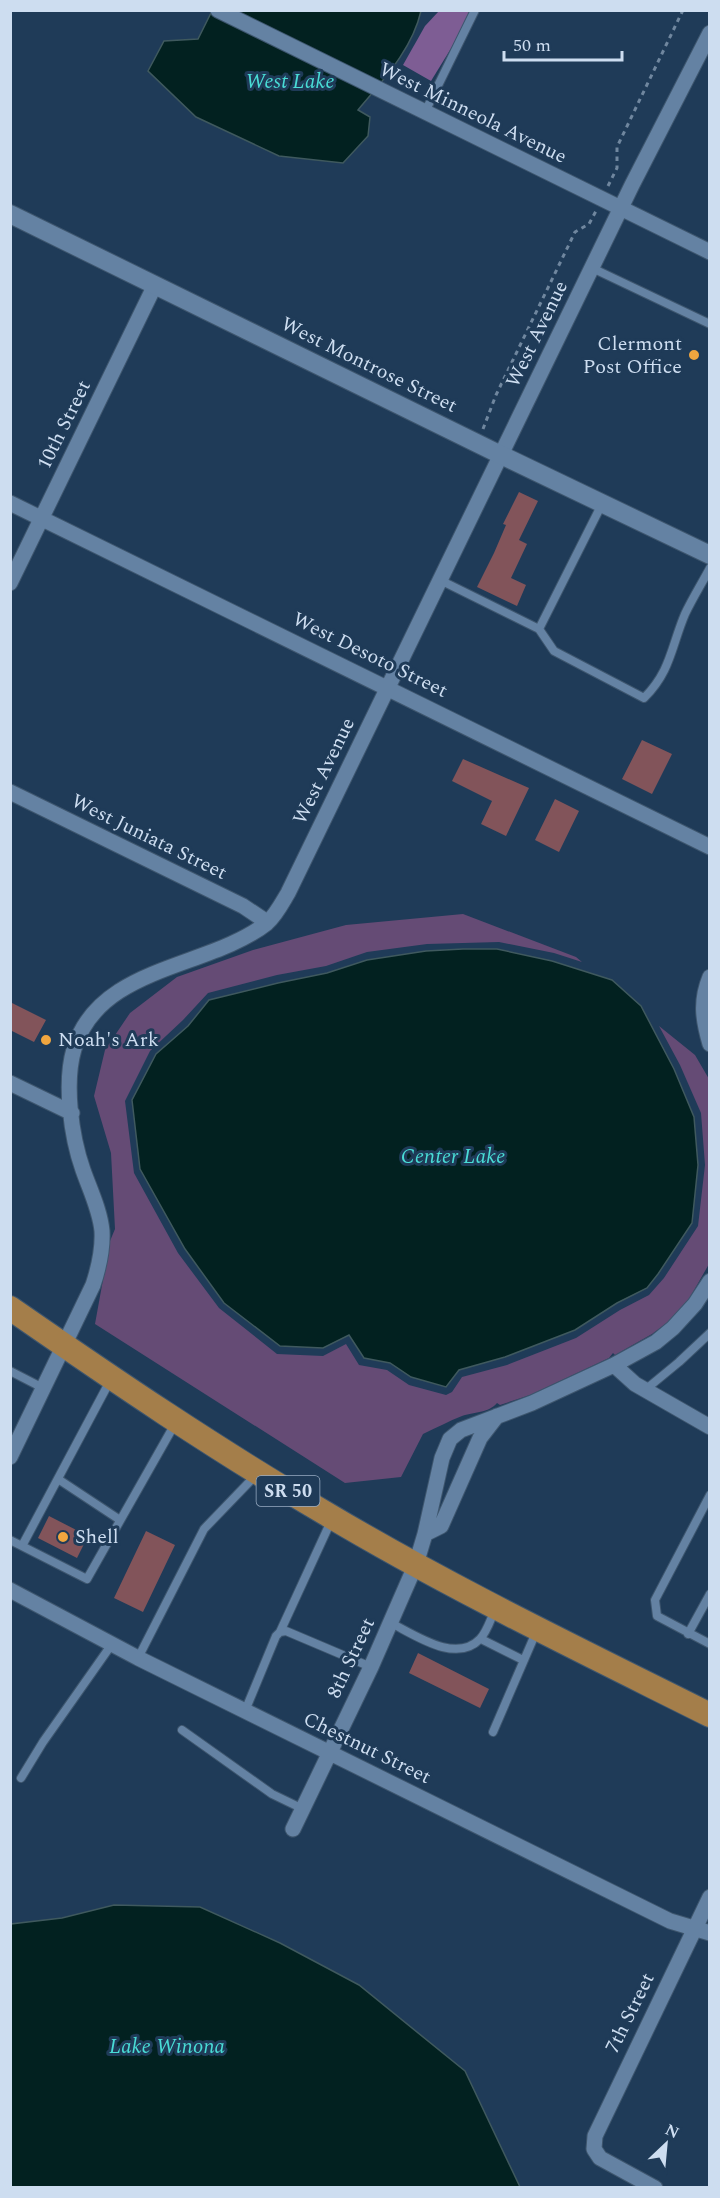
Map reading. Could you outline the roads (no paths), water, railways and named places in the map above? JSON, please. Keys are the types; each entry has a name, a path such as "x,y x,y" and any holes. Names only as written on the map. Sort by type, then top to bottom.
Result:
{"highway":[{"name":"SR 50","path":"15,1314 176,1421 332,1518 496,1608 710,1715"}],"street":[{"name":"West Minneola Avenue","path":"218,10 710,252"},
{"name":"West Avenue","path":"10,1456 93,1285 102,1246 102,1229 76,1148 69,1068 74,1047 82,1031 105,1002 122,990 151,974 226,945 267,922 276,913 288,893 621,208 710,33"},
{"name":"West Montrose Street","path":"10,214 478,444 710,555"},
{"name":"10th Street","path":"10,583 155,285"},
{"name":"West Desoto Street","path":"10,502 710,847"},
{"name":"West Juniata Street","path":"10,792 243,906 267,922"},
{"path":"710,977 705,988 710,1044"},
{"path":"10,1083 72,1113"},
{"name":"8th Street","path":"293,1829 371,1667 416,1564 442,1458 450,1439 460,1430 532,1403 614,1365 656,1342 673,1328 695,1304 710,1281"},
{"path":"614,1365 635,1384 710,1426"},
{"path":"425,1534 441,1526 480,1438 497,1416"},
{"name":"Chestnut Street","path":"10,1590 138,1658 659,1916 710,1933"},
{"name":"7th Street","path":"655,2187 600,2158 594,2149 595,2136 710,1897"}],"lane":[{"path":"425,112 476,10"},
{"path":"592,268 710,324"},
{"path":"539,629 602,504"},
{"path":"440,580 539,629 554,651 644,698 657,685 670,660 685,615 710,568"},
{"path":"645,1390 710,1333"},
{"path":"10,1371 43,1388"},
{"path":"22,1546 111,1378"},
{"path":"10,1540 87,1579 176,1421"},
{"path":"138,1658 204,1528 258,1473"},
{"path":"58,1479 120,1520"},
{"path":"710,1495 655,1600 657,1616 710,1644"},
{"path":"244,1711 276,1636 280,1632 332,1518"},
{"path":"688,1634 710,1594"},
{"path":"390,1623 430,1642 450,1648 464,1649 481,1639 496,1608"},
{"path":"493,1732 538,1629"},
{"path":"280,1632 286,1631 371,1667"},
{"path":"481,1639 524,1660"},
{"path":"21,1778 43,1742 112,1644"},
{"path":"182,1730 272,1794 303,1809"}],"water":[{"name":"West Lake","path":"212,11 421,11 404,52 358,110 370,117 368,136 343,163 279,156 196,117 148,71 164,41 198,39"},
{"name":"Center Lake","path":"497,949 552,961 612,980 641,1006 674,1069 694,1117 698,1165 692,1223 647,1288 617,1303 575,1330 505,1357 459,1370 446,1387 411,1377 390,1363 364,1358 349,1335 323,1348 280,1346 224,1303 185,1249 140,1169 132,1100 156,1054 188,1026 209,1000 327,973 367,960 426,951"},
{"name":"Lake Winona","path":"114,1905 200,1907 280,1943 359,1985 465,2071 520,2187 11,2187 11,1924 62,1918"}],"place":[{"name":"Clermont Post Office","path":"694,355"},
{"name":"Noah's Ark","path":"46,1040"},
{"name":"Shell","path":"63,1537"}]}
